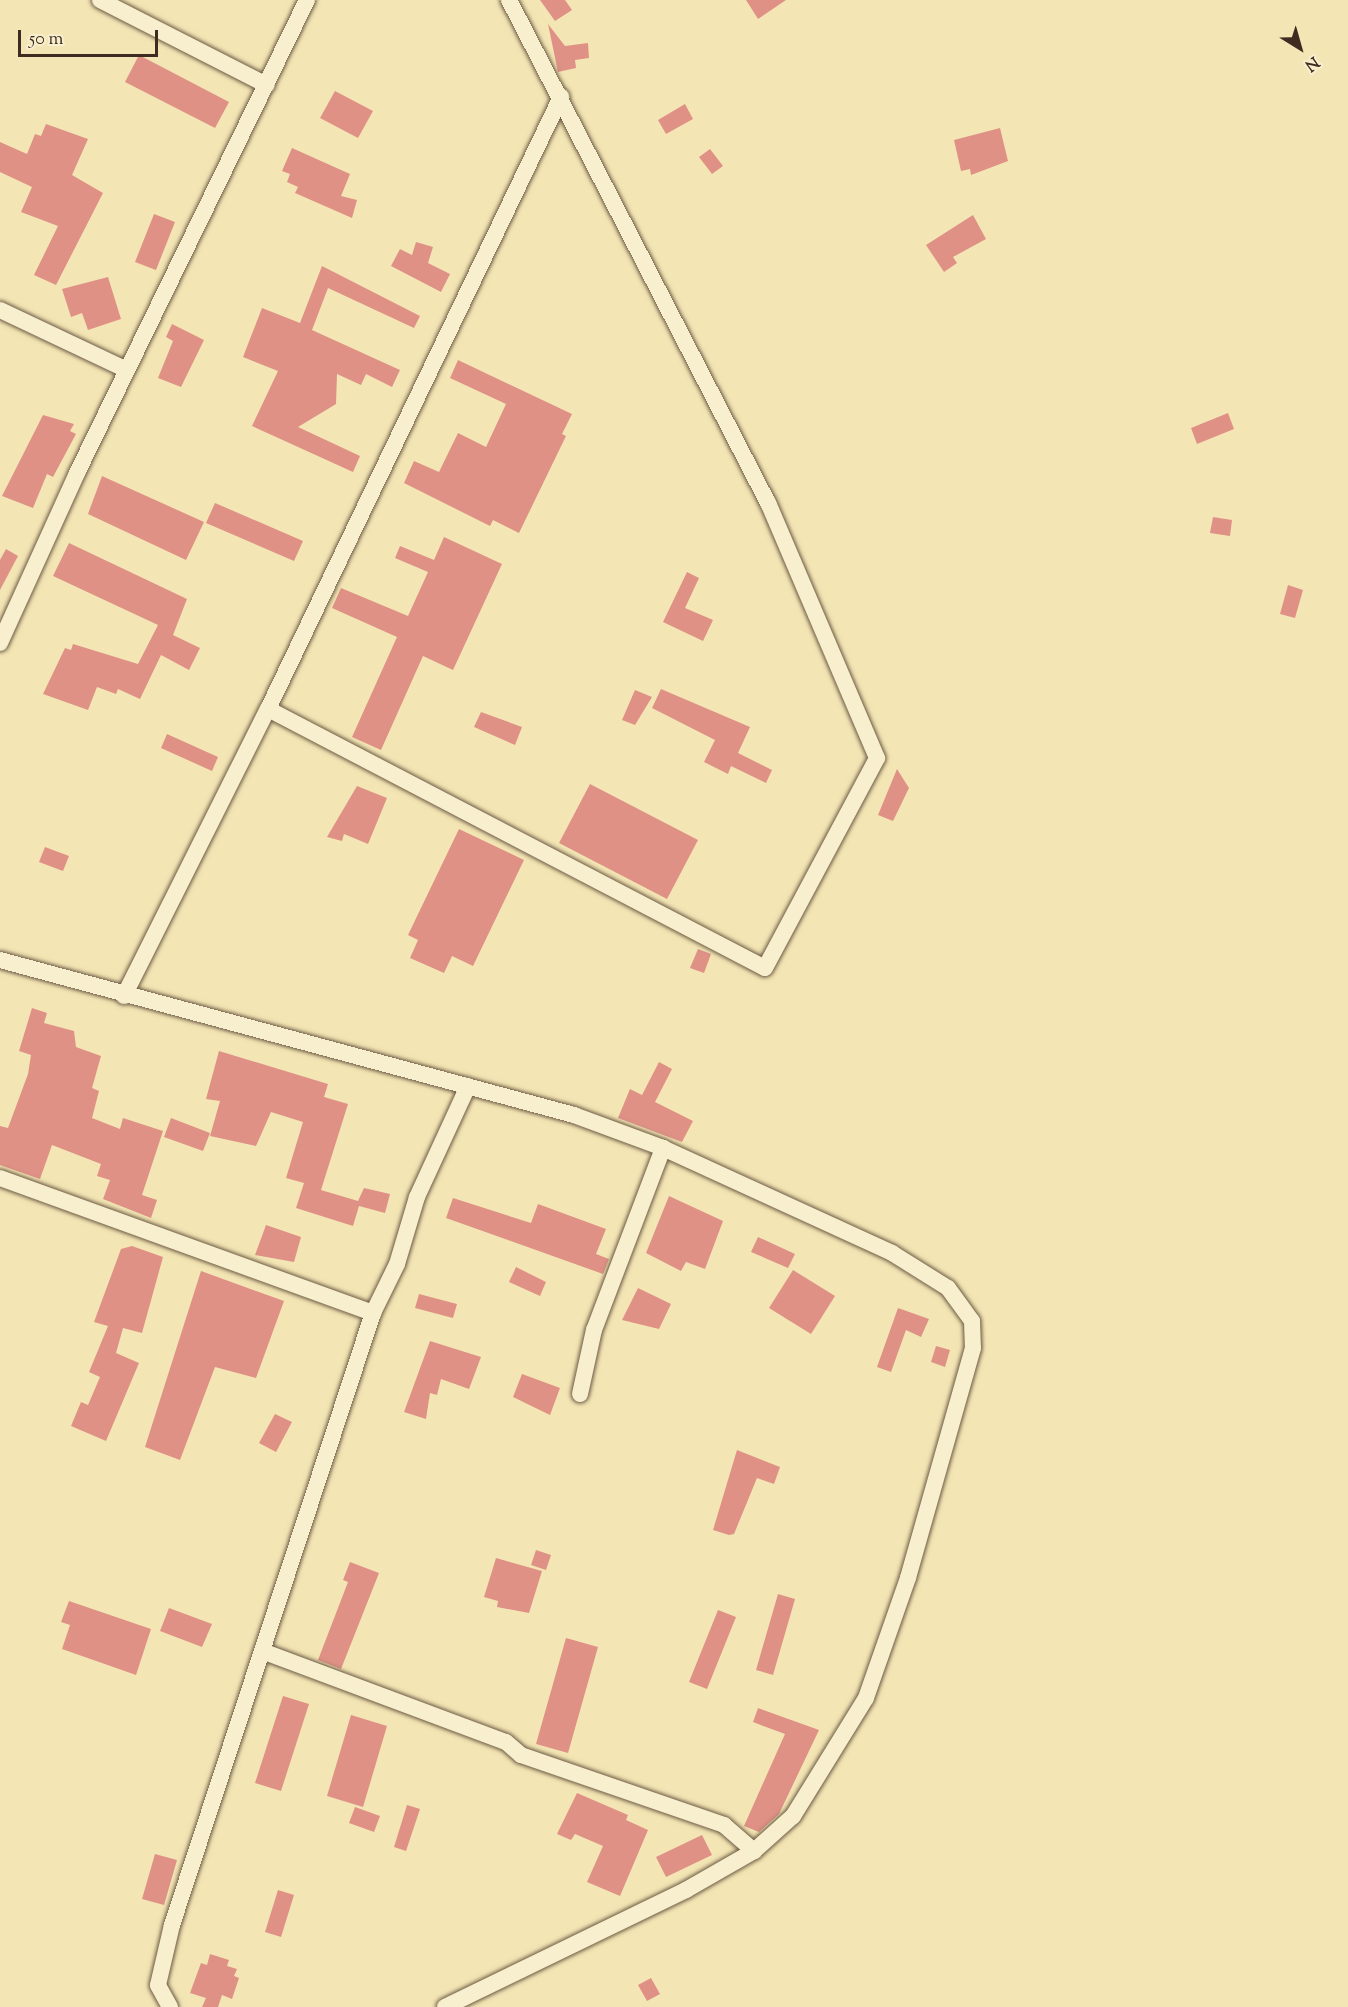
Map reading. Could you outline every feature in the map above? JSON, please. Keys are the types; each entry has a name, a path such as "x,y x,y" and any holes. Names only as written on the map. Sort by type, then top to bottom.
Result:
{"street":[{"path":"100,0 267,85"},
{"path":"0,643 127,370 307,0"},
{"path":"268,709 765,968 877,758 768,503 561,97 509,0"},
{"path":"124,996 268,709 561,97"},
{"path":"0,310 127,370"},
{"path":"0,960 124,996 574,1115 663,1148 892,1253 948,1288 972,1322 973,1348 908,1578 866,1698 793,1816 754,1851 686,1890 445,2007"},
{"path":"170,2007 158,1985 172,1925 373,1313 397,1264 417,1197 468,1086"},
{"path":"580,1394 594,1330 663,1148"},
{"path":"0,1178 373,1313"},
{"path":"262,1651 506,1742 521,1755 724,1825 754,1851"}],"building":[{"path":"540,0 565,0 572,10 555,21"},
{"path":"746,0 786,0 758,19"},
{"path":"548,24 565,46 588,43 589,58 575,60 576,68 558,72"},
{"path":"139,55 229,102 215,128 125,82"},
{"path":"335,91 373,111 358,138 320,118"},
{"path":"685,104 693,119 666,134 658,120"},
{"path":"46,124 88,139 72,175 103,193 56,285 34,275 58,226 21,212 32,187 0,172 0,142 27,154 35,134 41,136"},
{"path":"1000,128 1008,161 971,175 970,169 961,171 954,140"},
{"path":"292,148 350,174 341,196 357,200 352,218 295,193 298,187 287,182 290,174 282,171"},
{"path":"710,149 723,166 712,174 699,157"},
{"path":"154,214 175,222 156,270 135,262"},
{"path":"973,215 986,239 953,257 957,263 944,272 926,245"},
{"path":"416,242 433,247 428,263 450,274 441,292 391,266 400,249 412,255"},
{"path":"322,266 420,316 414,328 328,288 312,330 400,370 392,387 366,374 361,385 337,374 336,404 298,427 360,456 353,472 252,426 278,371 243,357 262,308 300,323"},
{"path":"108,277 121,319 88,330 82,313 71,317 62,289"},
{"path":"172,324 204,340 181,387 158,378 173,341 166,337"},
{"path":"458,360 572,414 562,434 566,436 519,533 493,520 490,526 404,483 414,461 439,472 458,433 486,447 506,404 450,378"},
{"path":"1228,413 1234,429 1197,444 1191,428"},
{"path":"43,415 74,424 70,431 76,434 53,477 47,474 33,508 2,496"},
{"path":"102,476 204,522 186,560 88,514"},
{"path":"215,503 303,541 294,561 206,523"},
{"path":"1213,517 1232,520 1230,536 1210,533"},
{"path":"444,537 502,564 453,670 423,656 381,750 352,737 397,637 332,608 341,588 408,616 428,572 395,558 400,546 434,560"},
{"path":"69,543 187,599 173,635 200,648 189,670 161,655 140,699 118,689 116,694 97,687 88,710 43,694 65,648 71,650 73,644 138,664 158,625 53,576"},
{"path":"6,549 18,556 0,590 0,560"},
{"path":"687,572 699,578 685,608 713,620 703,641 663,622"},
{"path":"1288,585 1303,590 1295,618 1280,614"},
{"path":"661,689 750,727 738,753 772,770 766,783 731,766 728,774 704,762 715,740 652,708"},
{"path":"635,690 652,697 635,725 622,720"},
{"path":"481,712 522,727 515,745 474,727"},
{"path":"167,734 218,757 212,771 161,748"},
{"path":"897,769 909,788 893,821 878,815"},
{"path":"590,784 698,840 667,899 559,843"},
{"path":"357,786 387,798 368,844 344,834 342,841 327,837"},
{"path":"459,829 524,860 473,966 452,956 444,973 410,958 418,940 408,935"},
{"path":"45,847 69,856 63,871 39,862"},
{"path":"698,949 711,954 704,973 690,968"},
{"path":"32,1008 47,1013 44,1023 74,1031 76,1047 101,1056 92,1088 99,1091 92,1118 120,1129 123,1118 163,1131 142,1195 157,1200 151,1218 103,1199 110,1180 97,1176 101,1164 52,1145 40,1179 0,1165 0,1126 8,1128 28,1074 31,1055 19,1051"},
{"path":"219,1051 328,1084 324,1097 348,1104 321,1190 358,1201 364,1188 390,1194 385,1213 359,1206 353,1226 296,1208 304,1183 286,1178 303,1122 271,1112 256,1146 210,1136 220,1101 206,1099"},
{"path":"659,1062 672,1069 655,1102 693,1121 682,1142 618,1118 630,1089 642,1095"},
{"path":"171,1118 210,1133 203,1151 164,1137"},
{"path":"669,1196 723,1221 705,1269 686,1262 681,1271 646,1253"},
{"path":"453,1198 531,1223 538,1204 606,1229 596,1254 609,1259 603,1274 446,1218"},
{"path":"266,1225 301,1237 294,1262 255,1255"},
{"path":"758,1237 795,1254 788,1268 751,1252"},
{"path":"132,1246 163,1257 142,1333 123,1328 116,1353 139,1363 106,1441 71,1426 81,1402 88,1405 100,1377 89,1372 108,1326 94,1322 121,1249"},
{"path":"516,1267 546,1282 540,1296 509,1282"},
{"path":"793,1270 835,1296 811,1334 769,1308"},
{"path":"201,1271 284,1301 256,1378 215,1367 180,1460 145,1447"},
{"path":"638,1288 671,1304 659,1329 622,1320"},
{"path":"419,1294 457,1304 453,1318 415,1308"},
{"path":"898,1308 929,1319 921,1337 906,1330 891,1372 877,1367"},
{"path":"430,1341 481,1357 469,1389 441,1379 437,1395 430,1393 426,1419 404,1412"},
{"path":"936,1346 950,1350 945,1367 931,1362"},
{"path":"522,1374 560,1388 550,1415 513,1397"},
{"path":"275,1414 292,1422 276,1452 259,1443"},
{"path":"737,1450 780,1467 774,1484 757,1478 734,1534 729,1535 713,1530"},
{"path":"536,1550 551,1555 546,1570 531,1565"},
{"path":"496,1558 542,1571 529,1613 497,1607 498,1601 484,1597"},
{"path":"350,1562 379,1573 341,1669 318,1660 348,1582 343,1580"},
{"path":"778,1594 795,1599 773,1675 756,1670"},
{"path":"69,1601 151,1629 136,1675 62,1649 70,1625 61,1622"},
{"path":"169,1608 212,1624 202,1647 160,1631"},
{"path":"718,1610 736,1617 707,1689 689,1682"},
{"path":"566,1638 598,1647 568,1753 536,1744"},
{"path":"283,1696 309,1704 281,1791 255,1783"},
{"path":"758,1708 819,1730 779,1814 759,1832 744,1826 785,1734 753,1722"},
{"path":"351,1715 387,1726 363,1807 327,1796"},
{"path":"577,1793 628,1815 626,1820 648,1830 620,1896 587,1882 603,1846 575,1834 571,1840 557,1834"},
{"path":"407,1805 420,1809 406,1851 394,1847"},
{"path":"355,1807 380,1816 374,1832 349,1823"},
{"path":"702,1835 712,1855 666,1877 656,1857"},
{"path":"155,1854 177,1860 164,1905 142,1899"},
{"path":"278,1890 294,1895 281,1937 265,1932"},
{"path":"210,1954 229,1960 227,1966 237,1969 234,1976 239,1978 232,1999 222,1995 218,2007 202,2007 206,1998 190,1993 201,1963 207,1965"},
{"path":"651,1978 660,1994 647,2001 638,1985"}]}
